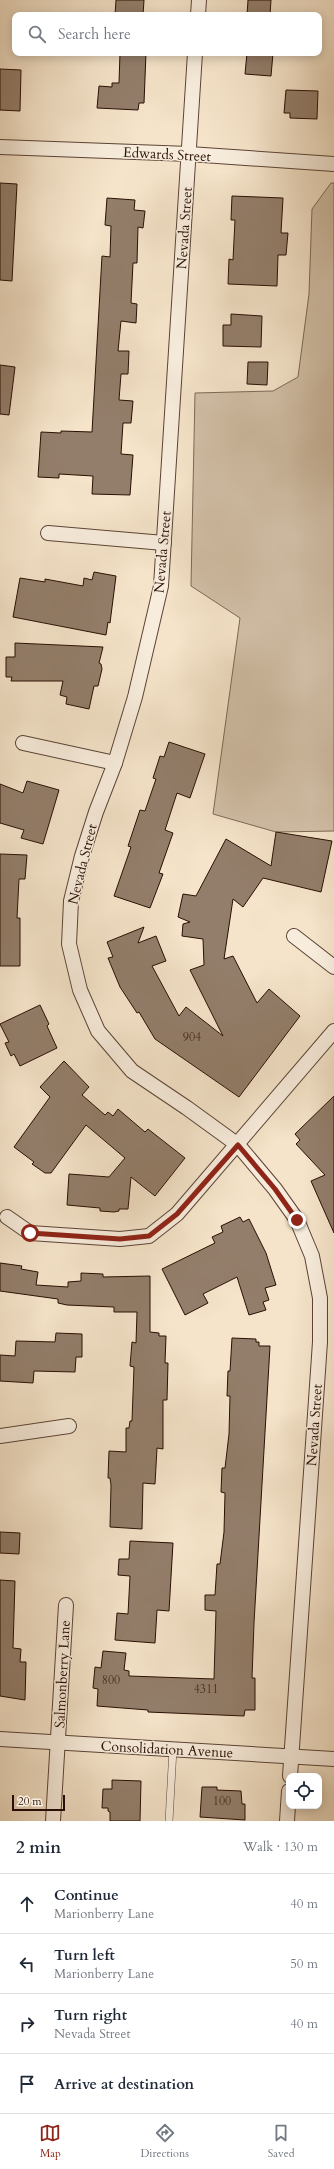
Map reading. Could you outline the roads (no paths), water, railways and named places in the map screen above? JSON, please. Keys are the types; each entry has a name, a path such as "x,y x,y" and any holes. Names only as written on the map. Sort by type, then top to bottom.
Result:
{"street":[{"path":"198,12 199,0"},
{"name":"Nevada Street","path":"196,56 161,586 150,640 135,697 115,763 93,819 71,901 69,944 80,990 98,1031 132,1071 238,1145 275,1189 297,1220 312,1256 320,1298 319,1350 290,1773"},
{"name":"Edwards Street","path":"0,147 189,154 334,164"},
{"path":"48,533 164,543"},
{"path":"23,743 115,763"},
{"path":"294,936 334,967"},
{"path":"7,1217 30,1233 120,1239 149,1236 177,1214 238,1145 334,1031"},
{"path":"0,1436 69,1426"},
{"name":"Salmonberry Lane","path":"53,1821 66,1605"},
{"name":"Consolidation Avenue","path":"0,1739 334,1759"},
{"path":"287,1821 288,1809"}],"lane":[{"path":"169,1821 173,1749"}]}
